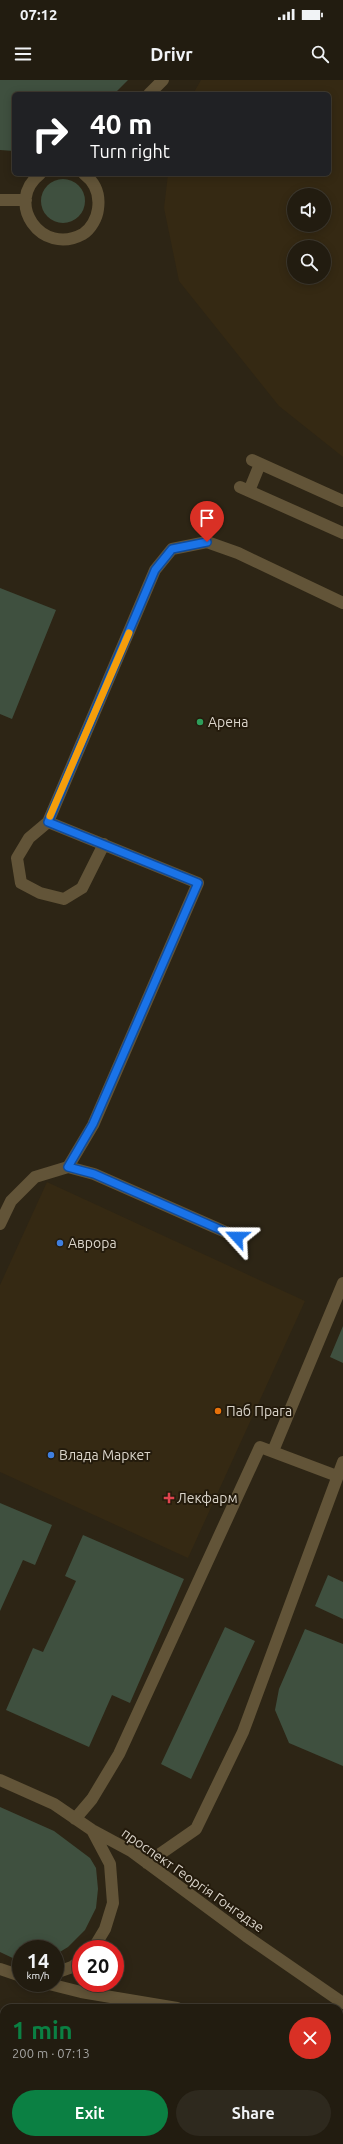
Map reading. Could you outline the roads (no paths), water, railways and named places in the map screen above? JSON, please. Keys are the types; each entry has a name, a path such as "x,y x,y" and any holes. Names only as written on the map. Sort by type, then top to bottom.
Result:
{"street":[{"path":"151,92 163,80"},
{"path":"38,176 29,188 26,200 27,212 32,223 40,232 51,238 62,240 75,238 85,232 94,223 98,212 99,200 96,188 89,176"},
{"path":"0,200 26,200"},
{"path":"343,501 256,462 244,489 343,533"},
{"path":"104,844 82,888 64,899 40,893 21,883 18,858 29,838 48,822 155,570 172,549 207,542 238,553 343,603"},
{"path":"48,822 198,883 93,1124 68,1167"},
{"path":"0,1209 11,1201 35,1177 68,1167 94,1174 237,1237"},
{"path":"0,1224 11,1201"},
{"path":"273,1451 343,1283"},
{"path":"76,1818 92,1799 119,1754 260,1447 337,1476"},
{"path":"148,1863 196,1830 244,1732 343,1462"},
{"name":"проспект Георгія Гонгадзе","path":"0,1780 54,1804 92,1830 131,1851 246,1936 343,2003"},
{"path":"92,1830 110,1864 113,1903 105,1929 98,1940"},
{"path":"0,1969 12,1973"},
{"path":"64,1988 153,2004"}],"place":[{"name":"Арена","path":"200,722"},
{"name":"Аврора","path":"60,1243"},
{"name":"Паб Прага","path":"218,1411"},
{"name":"Влада Маркет","path":"51,1455"},
{"name":"Лекфарм","path":"169,1498"}]}
